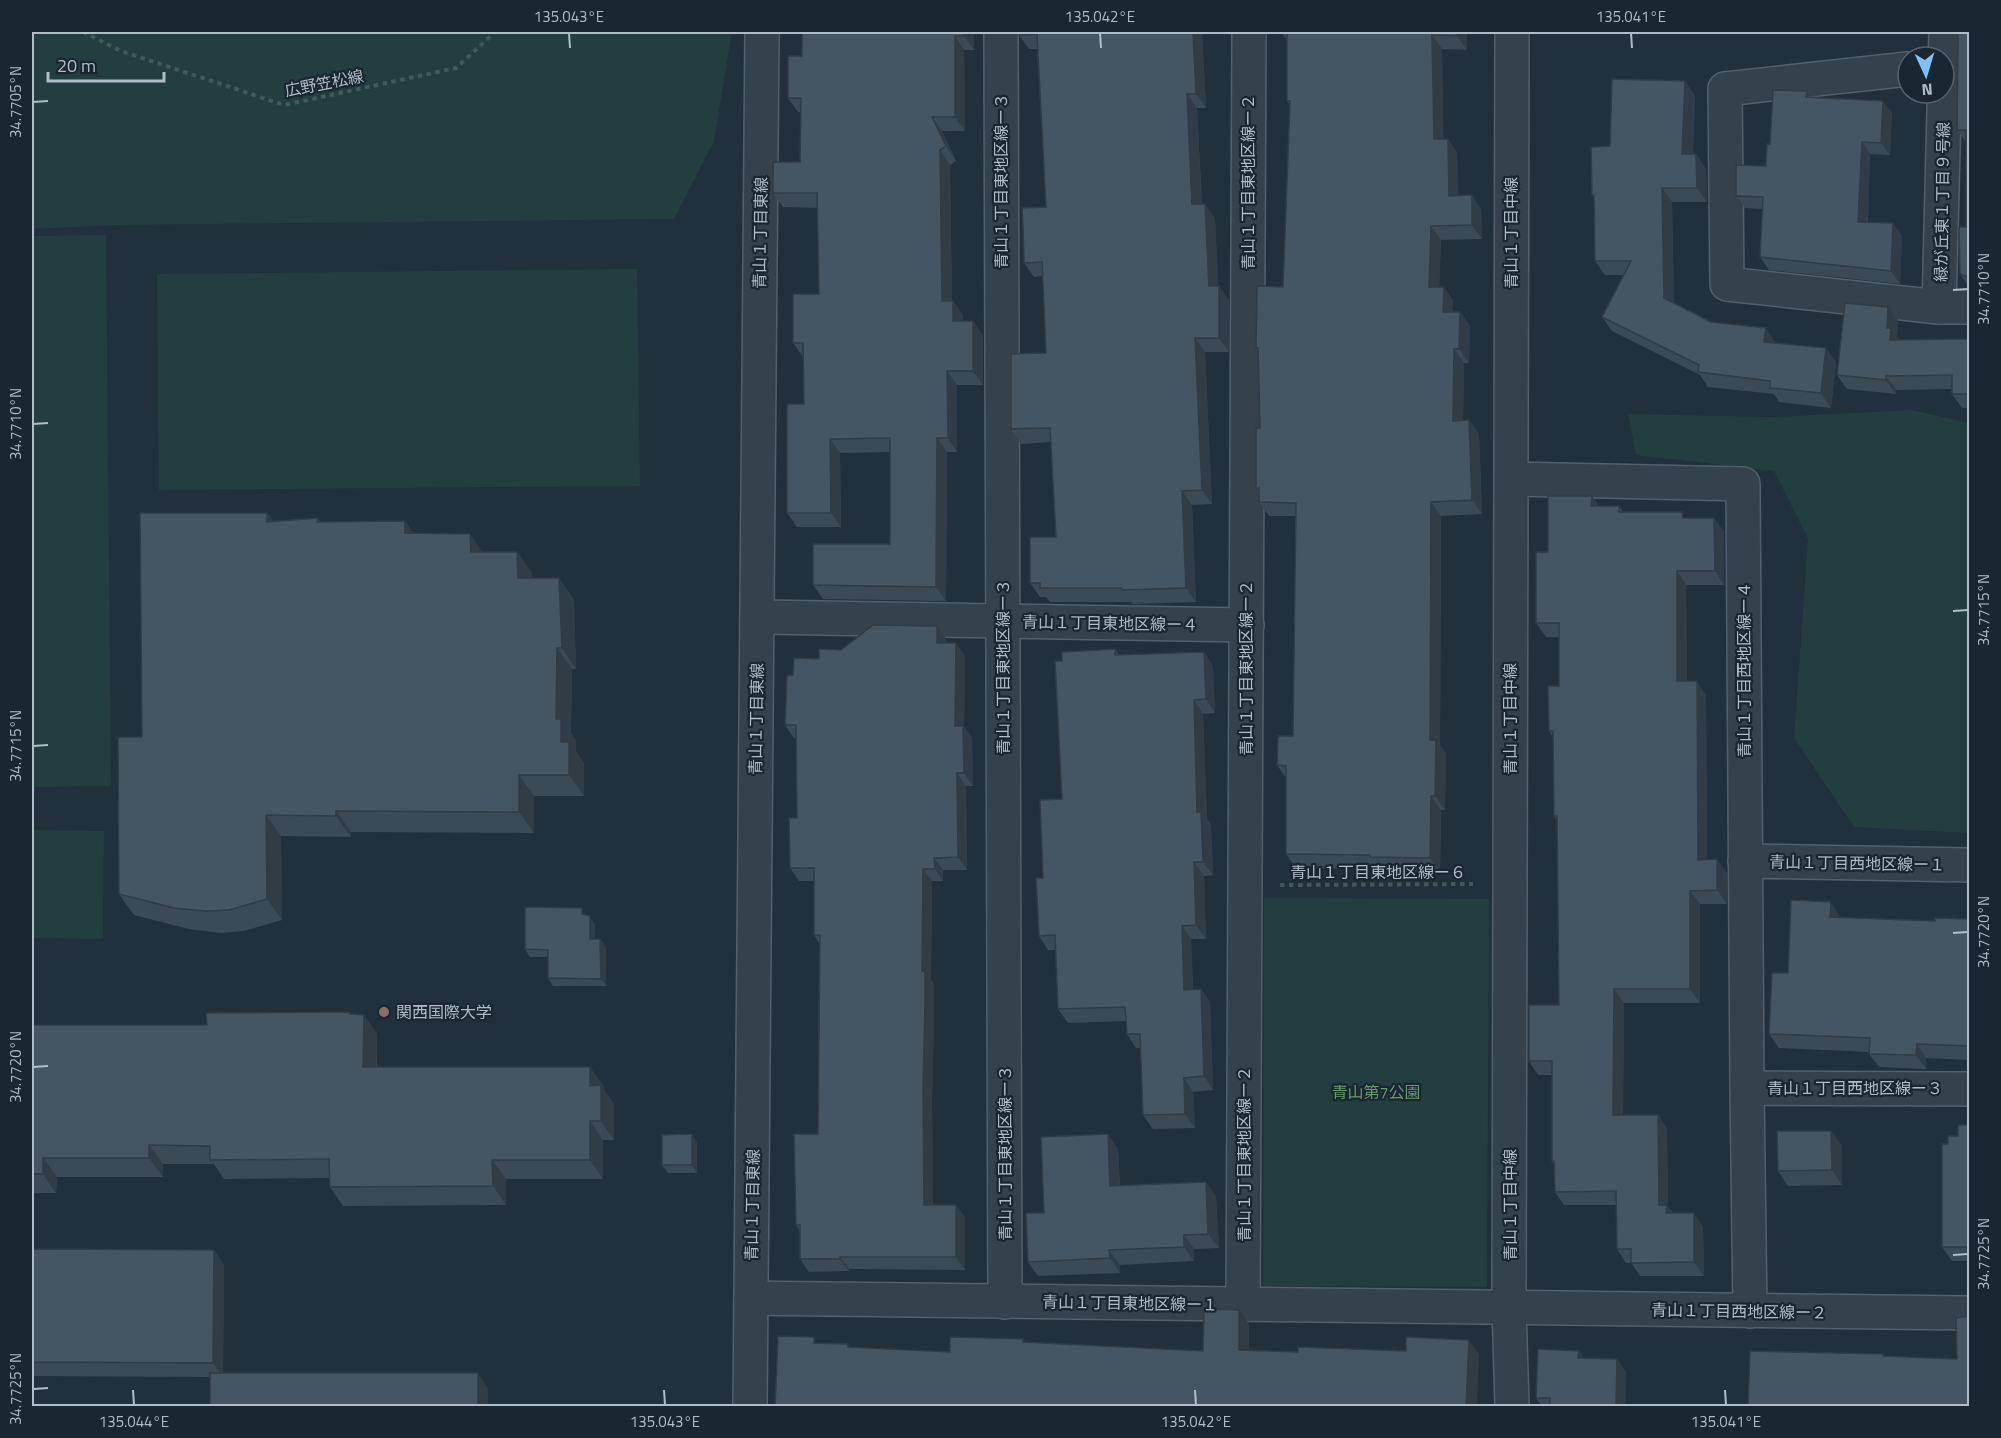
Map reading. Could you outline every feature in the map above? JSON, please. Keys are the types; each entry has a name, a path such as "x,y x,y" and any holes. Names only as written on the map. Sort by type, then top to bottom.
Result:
{"street":[{"name":"青山１丁目東線","path":"750,1407 762,32"},
{"name":"青山１丁目東地区線ー３","path":"1001,32 1005,1302"},
{"name":"青山１丁目東地区線ー２","path":"1243,1305 1249,32"},
{"name":"青山１丁目中線","path":"1512,32 1509,1308 1512,1407"},
{"path":"1896,70 1725,89 1727,284 1954,307"},
{"name":"緑が丘東１丁目９号線","path":"1946,105 1954,307"},
{"name":"青山１丁目西地区線ー４","path":"1511,479 1743,484 1747,1088"},
{"name":"青山１丁目東地区線ー４","path":"757,617 1247,625"},
{"name":"青山１丁目西地区線ー１","path":"1745,861 1970,865"},
{"name":"青山１丁目西地区線ー３","path":"1750,1311 1747,1088 1970,1089"},
{"name":"青山１丁目東地区線ー１","path":"751,1298 1509,1308"},
{"name":"青山１丁目西地区線ー２","path":"1509,1308 1970,1313"}],"path":[{"name":"広野笠松線","path":"83,32 121,51 284,105 456,68 495,32"},
{"name":"青山１丁目東地区線ー６","path":"1245,885 1510,884"}],"green space":[{"path":"32,32 732,32 714,141 674,219 117,225 32,229"},
{"path":"106,235 111,786 32,787 32,236"},
{"path":"637,269 640,486 159,490 157,274"},
{"path":"1912,410 1969,423 1969,833 1854,827 1794,738 1808,539 1774,471 1636,455 1628,414 1772,417"},
{"path":"32,830 104,831 103,939 32,938"},
{"name":"青山第7公園","path":"1264,898 1489,899 1487,1287 1263,1286"}],"building":[{"path":"802,32 964,32 964,36 955,36 955,117 932,117 946,146 940,150 942,301 953,301 953,321 973,321 973,371 947,371 948,438 937,438 936,587 813,585 813,544 890,544 890,438 830,439 831,513 787,513 787,404 804,404 803,343 793,343 793,294 819,294 817,193 773,193 773,162 800,162 801,98 788,98 788,56 802,56"},
{"path":"1019,32 1193,32 1196,94 1187,94 1192,204 1205,204 1209,286 1219,286 1219,338 1195,338 1202,490 1182,491 1186,588 1123,590 1121,588 1040,588 1040,583 1030,583 1030,537 1056,537 1050,428 1011,429 1011,354 1046,353 1042,262 1024,263 1022,208 1046,207 1037,34 1019,35"},
{"path":"1281,32 1457,32 1457,36 1432,35 1434,139 1448,139 1449,196 1472,195 1472,225 1431,226 1429,287 1444,287 1443,312 1460,312 1459,349 1454,349 1453,421 1469,420 1472,500 1431,502 1430,740 1436,740 1435,796 1431,796 1430,858 1286,854 1286,766 1277,765 1278,736 1293,736 1296,503 1259,502 1259,488 1256,489 1256,428 1260,428 1258,348 1256,348 1257,286 1283,287 1290,101 1287,101 1287,33"},
{"path":"1958,32 1970,32 1970,278 1960,274 1959,227 1966,227 1966,130 1957,130"},
{"path":"1612,79 1685,81 1682,154 1696,154 1697,188 1662,188 1664,298 1711,322 1766,328 1764,342 1826,348 1821,393 1770,388 1770,381 1698,372 1699,365 1602,317 1631,261 1595,261 1591,147 1610,146"},
{"path":"1773,90 1807,91 1806,97 1883,101 1881,143 1862,142 1858,222 1893,223 1891,271 1760,257 1763,197 1736,196 1736,165 1766,166 1767,144 1770,144"},
{"path":"1845,303 1888,307 1887,328 1891,328 1890,340 1970,339 1970,394 1952,394 1952,375 1886,376 1886,380 1837,375"},
{"path":"1548,496 1592,496 1591,506 1619,506 1619,512 1682,512 1683,518 1714,518 1715,571 1677,571 1677,681 1697,681 1698,860 1717,859 1717,890 1690,891 1690,989 1614,989 1613,1115 1658,1115 1659,1205 1667,1205 1666,1213 1694,1213 1694,1262 1631,1263 1631,1249 1617,1249 1616,1191 1555,1192 1554,1161 1552,1161 1552,1061 1529,1061 1529,1005 1559,1005 1557,816 1554,816 1553,731 1549,731 1548,686 1559,686 1559,623 1536,623 1536,552 1548,552"},
{"path":"140,513 267,513 267,522 318,518 317,522 405,521 405,533 470,534 471,552 517,552 518,578 559,578 562,648 557,648 556,719 561,719 561,742 569,742 569,775 519,775 519,812 336,811 336,816 266,815 267,899 229,910 206,911 174,908 119,894 118,737 142,737"},
{"path":"873,625 937,626 937,643 956,643 955,726 963,726 964,773 957,773 958,857 934,858 935,869 923,869 922,971 925,971 924,1205 956,1205 956,1257 800,1259 800,1225 796,1225 794,1134 818,1134 820,935 814,935 814,868 790,868 789,818 797,818 796,725 785,725 787,676 793,675 794,658 819,659 819,649 841,650"},
{"path":"1115,649 1115,655 1204,652 1206,699 1194,700 1197,812 1201,812 1203,862 1194,862 1196,925 1182,926 1184,990 1201,989 1204,1076 1184,1078 1185,1114 1143,1115 1140,1034 1127,1034 1125,1007 1058,1009 1055,935 1039,936 1036,878 1043,878 1040,800 1062,799 1055,661 1062,661 1062,652"},
{"path":"1791,900 1831,902 1830,917 1935,921 1935,918 1970,919 1970,1046 1917,1044 1916,1055 1869,1054 1870,1038 1769,1034 1772,973 1788,973"},
{"path":"525,907 582,908 582,914 590,916 590,939 600,939 601,979 548,978 548,950 525,949"},
{"path":"350,1012 350,1014 364,1015 363,1067 590,1067 590,1086 601,1085 601,1121 590,1121 590,1160 492,1160 493,1186 330,1187 329,1159 210,1160 210,1146 149,1145 149,1158 43,1158 43,1174 32,1174 32,1025 207,1025 206,1013"},
{"path":"1958,1125 1970,1125 1970,1247 1942,1247 1942,1144 1948,1144 1948,1136 1958,1136"},
{"path":"1777,1131 1831,1131 1832,1170 1778,1171"},
{"path":"692,1134 692,1165 662,1165 662,1135"},
{"path":"1108,1134 1110,1186 1206,1182 1208,1234 1184,1235 1184,1247 1109,1250 1110,1258 1028,1262 1026,1213 1044,1213 1041,1137"},
{"path":"32,1249 214,1250 213,1363 32,1362"},
{"path":"1204,1309 1239,1310 1239,1350 1298,1352 1298,1347 1406,1351 1406,1337 1469,1340 1466,1407 775,1407 778,1336 814,1337 814,1343 848,1344 848,1347 950,1352 950,1337 1023,1339 1023,1342 1203,1351"},
{"path":"1970,1316 1970,1407 1748,1407 1750,1351 1883,1354 1883,1356 1957,1359 1956,1318"},
{"path":"1538,1349 1579,1351 1578,1358 1617,1359 1616,1407 1550,1407 1550,1398 1536,1398"},
{"path":"210,1373 478,1373 478,1407 210,1407"}],"place":[{"name":"関西国際大学","path":"384,1012"}]}
